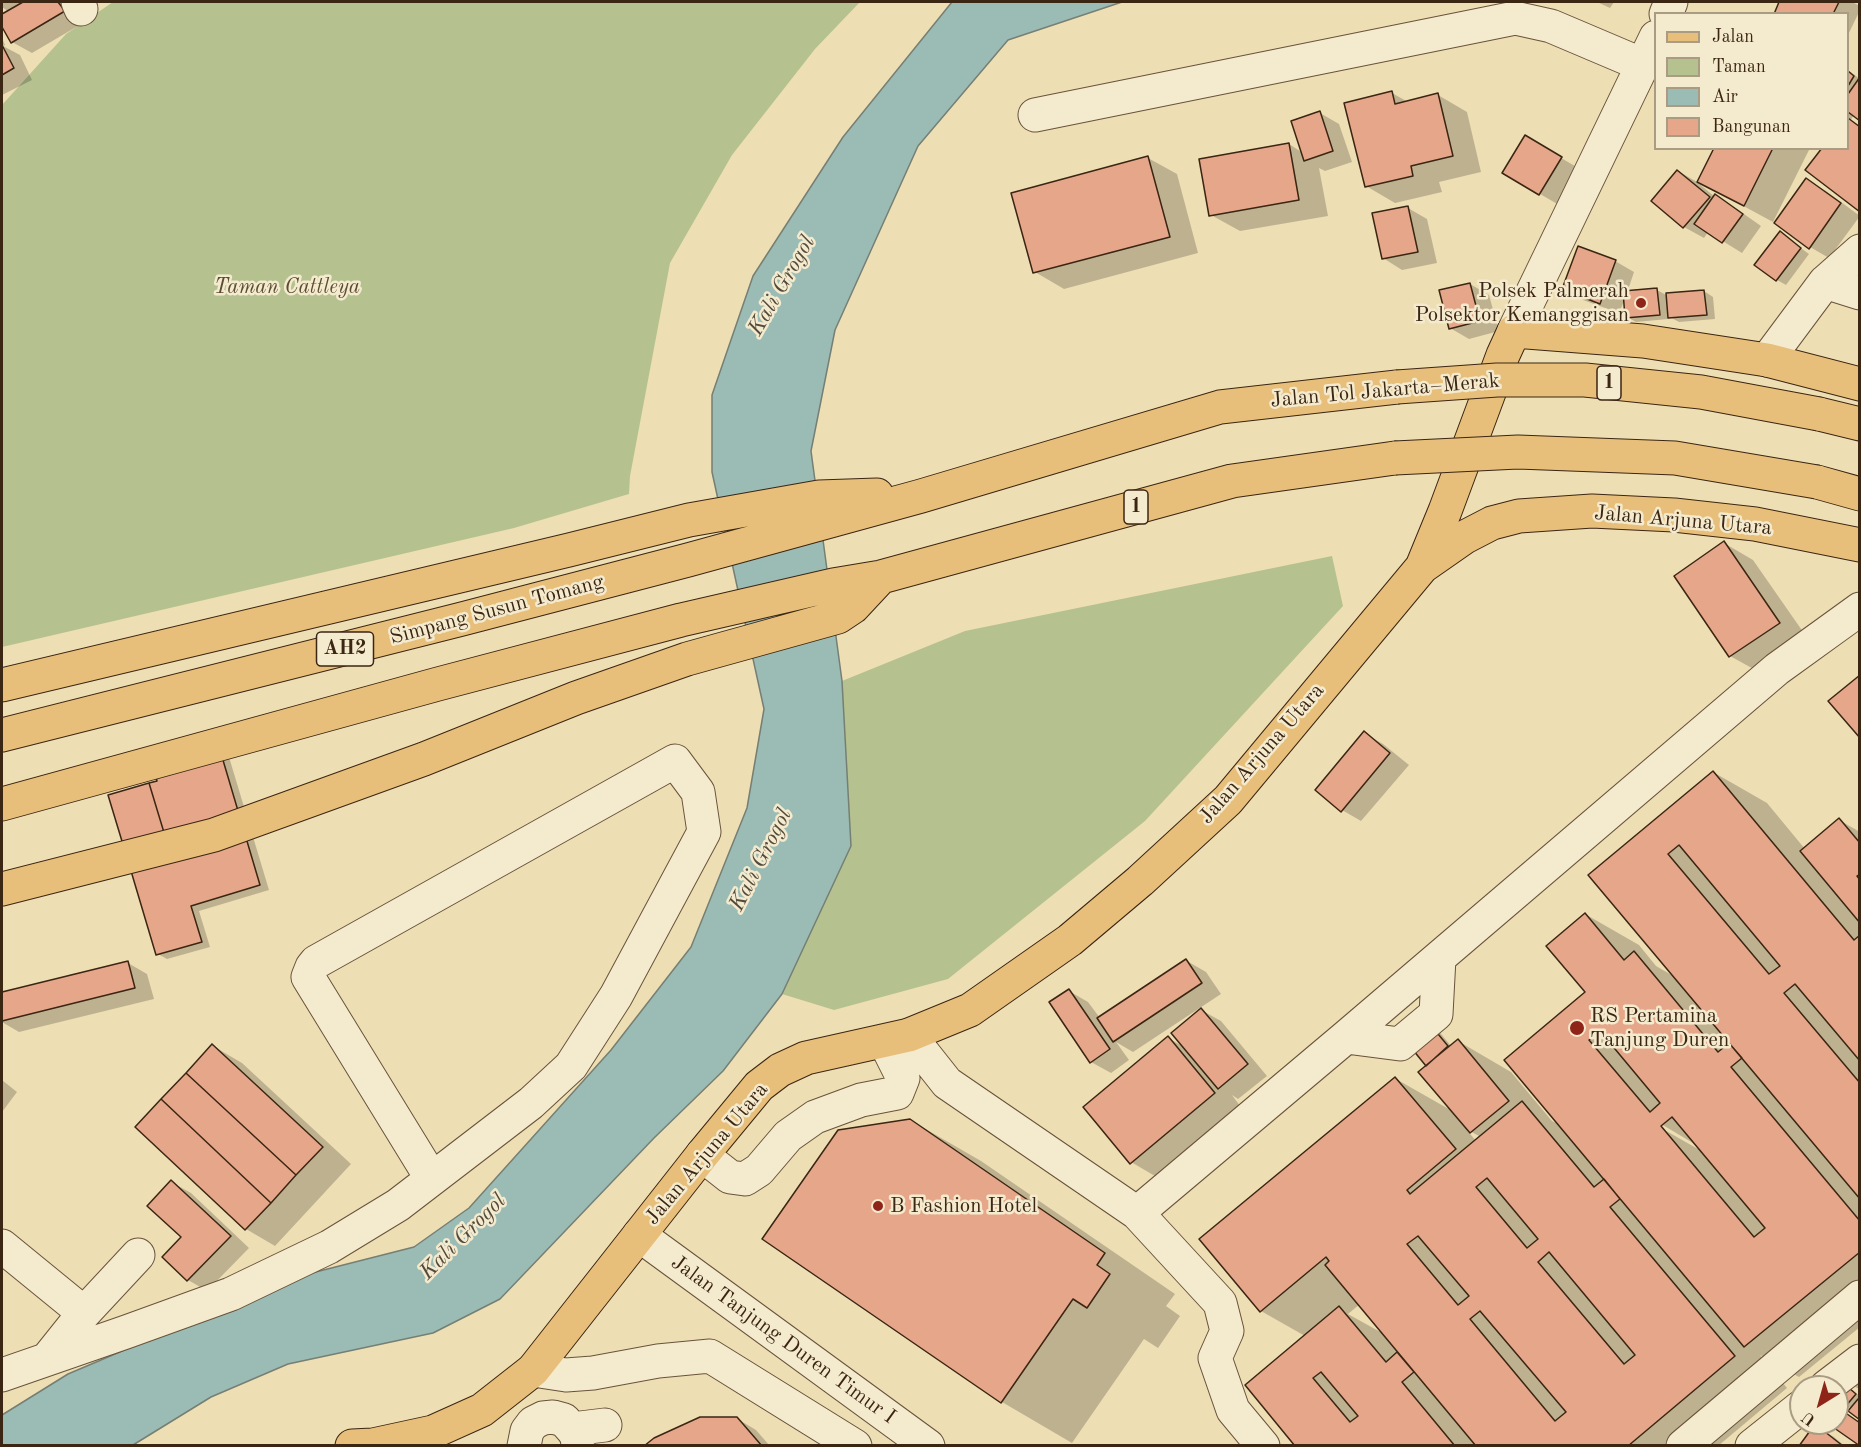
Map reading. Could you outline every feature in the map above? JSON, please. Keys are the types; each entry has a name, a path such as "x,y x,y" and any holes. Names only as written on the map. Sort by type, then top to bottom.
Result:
{"main road":[{"path":"1422,567 1503,355 1514,332 1643,341 1767,360 1860,384"},
{"name":"Jalan Tol Jakarta–Merak","path":"829,507 857,494 921,496 1220,407 1397,387 1497,380 1585,381 1701,392 1860,424"},
{"name":"1","path":"835,601 853,607 881,577 1232,481 1395,458 1518,452 1675,458 1817,482 1860,494"},
{"path":"2,685 688,520 829,507"},
{"name":"Simpang Susun Tomang","path":"2,735 688,560 829,507"},
{"name":"Jalan Arjuna Utara","path":"352,1446 373,1445 433,1432 482,1410 533,1370 702,1155 759,1086 780,1070 806,1058 897,1039 970,1010 1070,940 1140,881 1228,800 1422,567 1465,537 1492,523 1519,516 1592,511 1674,515 1755,524 1860,545"},
{"path":"2,804 681,620 835,601"},
{"path":"2,889 214,835 423,759 576,698 687,659 835,601"}],"street":[{"path":"1035,114 1515,18 1649,51 1514,332"},
{"path":"1767,360 1825,282 1860,251"},
{"path":"1825,282 1860,293"},
{"path":"1137,1213 1778,669 1860,609"},
{"path":"2,1375 231,1294 329,1247 398,1205 432,1179 531,1103 571,1066 616,996 704,832 698,792 675,761 316,962 312,967 308,977 432,1179"},
{"path":"702,1155 730,1177 745,1179 759,1170 788,1136 815,1117 861,1100 897,1093 903,1078 897,1039"},
{"path":"897,1039 947,1083 1137,1213 1220,1303 1227,1331 1215,1358 1233,1410 1263,1446"},
{"name":"Jalan Tanjung Duren Timur I","path":"639,1235 928,1446"},
{"path":"2,1246 84,1313"},
{"path":"48,1358 84,1313 138,1255"},
{"path":"1683,1446 1860,1297"},
{"path":"533,1370 566,1375 593,1373 658,1361 710,1356 855,1446"},
{"path":"1842,1375 1860,1361"},
{"path":"521,1444 533,1423 543,1418 553,1417 564,1420 575,1437 605,1425"},
{"path":"1752,1446 1789,1417"}],"green space":[{"name":"Taman Cattleya","path":"113,2 860,2 815,49 732,155 670,263 630,476 629,494 514,528 2,647 2,105 66,34"},
{"path":"1332,556 1343,606 1145,821 948,979 834,1010 782,994 851,846 842,681 965,631"}],"water":[{"name":"Kali Grogol","path":"952,2 1122,2 1008,40 918,146 835,330 811,451 842,681 851,846 782,994 723,1071 654,1138 500,1299 433,1333 288,1364 211,1397 133,1445 2,1446 2,1415 68,1374 296,1277 414,1247 469,1208 611,1050 691,947 747,808 764,709 712,472 712,395 753,276 843,137"}],"building":[{"path":"23,2 58,2 65,11 11,43 2,27 2,14"},
{"path":"1779,2 1839,2 1834,12 1775,12"},
{"path":"2,45 14,68 2,75"},
{"path":"1849,72 1854,76 1849,84"},
{"path":"1860,77 1860,121 1849,113 1849,93"},
{"path":"1392,91 1395,104 1438,93 1453,156 1411,166 1413,176 1365,187 1344,103"},
{"path":"1320,111 1333,151 1304,161 1291,121"},
{"path":"1849,119 1860,127 1860,212 1805,170 1820,150 1849,150"},
{"path":"1525,135 1562,157 1539,195 1502,173"},
{"path":"1289,143 1299,200 1209,216 1199,159"},
{"path":"1713,150 1772,150 1744,206 1697,182"},
{"path":"1148,156 1170,237 1033,273 1011,193"},
{"path":"1677,170 1710,197 1683,228 1651,201"},
{"path":"1806,178 1841,203 1809,249 1774,223"},
{"path":"1715,194 1743,214 1722,243 1694,224"},
{"path":"1408,206 1418,252 1382,259 1372,213"},
{"path":"1780,231 1801,248 1776,281 1754,265"},
{"path":"1578,246 1616,260 1600,304 1562,289"},
{"path":"1470,283 1480,321 1449,329 1439,290"},
{"name":"Polsek Palmerah Polsektor Kemanggisan","path":"1657,288 1660,315 1625,318 1623,291"},
{"path":"1704,290 1707,315 1668,318 1666,293"},
{"path":"1724,541 1780,623 1729,657 1674,576"},
{"path":"1860,675 1860,738 1828,701"},
{"path":"1364,731 1390,753 1341,812 1315,790"},
{"path":"220,750 260,885 191,906 202,942 156,955 131,871 172,859 149,783 157,781 154,770"},
{"path":"1713,771 1854,940 1860,935 1860,1061 1795,984 1784,993 1860,1083 1860,1199 1588,875","holes":["1679,845 1780,966 1769,974 1668,854"]},
{"path":"149,783 172,859 131,871 108,795"},
{"path":"1839,818 1860,843 1860,874 1857,876 1860,880 1860,923 1800,851"},
{"path":"1585,913 1624,960 1634,951 1718,1052 1729,1043 1742,1058 1731,1067 1860,1221 1860,1252 1744,1347 1504,1060 1585,992 1546,946","holes":["1600,1031 1660,1103 1650,1112 1589,1040","1672,1117 1765,1228 1754,1237 1661,1126"]},
{"path":"1186,959 1202,983 1113,1042 1097,1018"},
{"path":"128,961 135,988 2,1021 2,992"},
{"path":"1069,989 1110,1049 1090,1063 1049,1002"},
{"path":"1201,1008 1248,1064 1218,1089 1171,1033"},
{"path":"1419,1011 1448,1046 1426,1066 1396,1029"},
{"path":"1168,1036 1215,1093 1130,1164 1083,1107"},
{"path":"1458,1039 1509,1101 1470,1133 1418,1072"},
{"path":"212,1044 323,1147 296,1175 186,1073"},
{"path":"186,1073 296,1175 271,1203 161,1099"},
{"path":"1395,1077 1456,1149 1407,1190 1410,1194 1522,1101 1594,1187 1604,1179 1620,1199 1610,1207 1735,1356 1628,1446 1476,1446 1325,1265 1329,1261 1326,1257 1260,1312 1199,1239","holes":["1487,1178 1538,1239 1527,1248 1476,1187","1418,1236 1469,1296 1458,1305 1407,1244","1549,1252 1635,1355 1624,1364 1538,1262","1480,1311 1566,1412 1555,1421 1470,1319"]},
{"path":"161,1099 271,1203 245,1230 135,1127"},
{"path":"910,1119 1105,1253 1097,1265 1110,1274 1087,1308 1073,1299 1001,1403 762,1239 838,1130"},
{"path":"171,1180 231,1236 187,1281 162,1257 181,1237 147,1206"},
{"path":"1339,1306 1386,1362 1397,1352 1414,1372 1402,1382 1455,1446 1295,1446 1245,1385","holes":["1321,1372 1358,1416 1350,1422 1313,1378"]},
{"path":"1849,1388 1856,1394 1849,1402"},
{"path":"1858,1399 1860,1400 1860,1420 1849,1412"},
{"path":"1849,1415 1860,1423 1860,1446 1844,1435 1849,1435"},
{"path":"700,1417 737,1417 762,1446 644,1446 654,1438"},
{"path":"1807,1435 1829,1435 1843,1446 1799,1446"}],"place":[{"name":"Polsek Palmerah Polsektor Kemanggisan","path":"1641,303"},
{"name":"RS Pertamina Tanjung Duren","path":"1577,1028"},
{"name":"B Fashion Hotel","path":"878,1206"}]}
